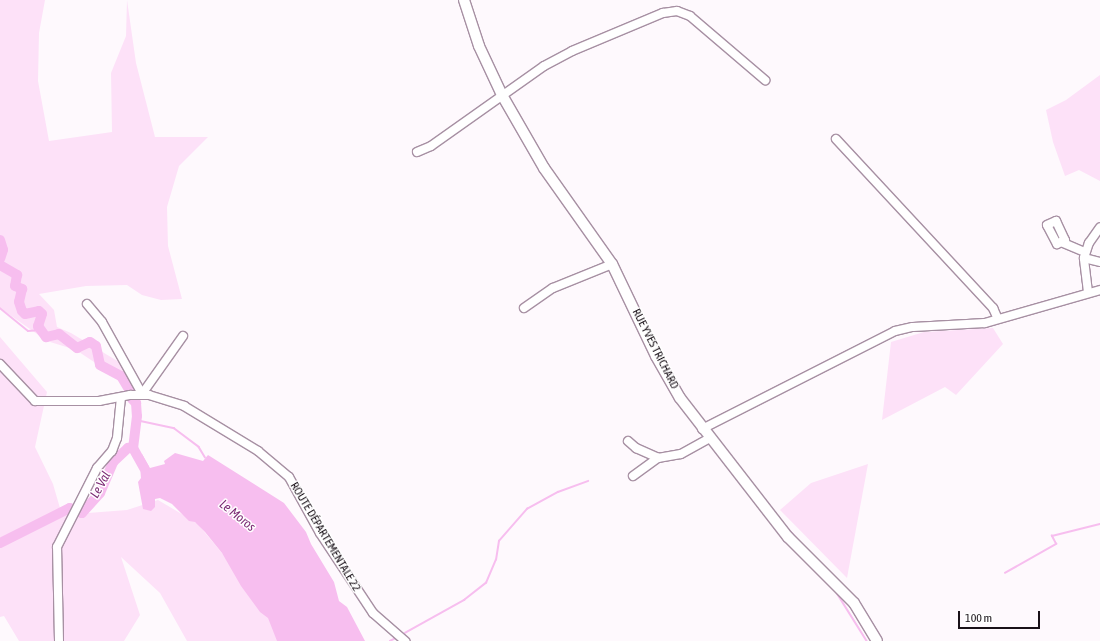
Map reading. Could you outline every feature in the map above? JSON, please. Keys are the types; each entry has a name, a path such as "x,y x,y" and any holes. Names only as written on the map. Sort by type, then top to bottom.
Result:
{"main road":[{"name":"RUE YVES TRICHARD","path":"464,0 479,46 502,95 544,168 612,264 668,379 702,428 788,537 854,603 877,641"}],"street":[{"path":"417,152 432,146 544,66 572,51 663,14 677,11 690,16 765,80"},
{"path":"836,139 993,308 998,319"},
{"path":"1088,292 1084,255 1100,227"},
{"path":"1062,242 1084,255 1100,262"},
{"path":"524,308 553,288 612,264"},
{"path":"702,428 895,331 913,326 985,323 1088,292 1100,290"},
{"path":"87,304 102,322 142,394 183,336"},
{"name":"ROUTE DÉPARTEMENTALE 22","path":"0,364 35,401 99,401 142,394 184,406 258,451 282,470 289,478 320,533 373,613 405,641"},
{"path":"59,641 57,547 74,509 87,491 97,468 112,451 117,438 121,397"},
{"path":"633,476 658,458 681,454 710,438"},
{"path":"628,441 636,448 658,458"}],"shaded area":[{"path":"0,0 45,0 39,33 38,81 49,141 112,132 111,73 126,36 127,0 136,63 155,137 208,137 179,166 167,207 168,246 182,299 161,300 142,295 127,285 86,286 39,294 54,310 57,327 71,333 129,368 135,383 118,378 76,350 47,341 0,308"},
{"path":"1100,75 1100,181 1079,170 1065,176 1053,142 1046,110 1066,100"},
{"path":"993,328 1003,344 956,395 945,387 882,420 891,342 924,332"},
{"path":"0,337 47,392 35,447 53,484 62,515 127,510 158,500 197,523 236,570 269,617 282,641 187,641 160,593 121,557 140,615 124,641 19,641 4,616 0,617"},
{"path":"868,464 847,578 780,510 811,483"}],"water":[{"path":"175,453 203,461 208,455 284,503 306,532 311,544 334,582 339,601 347,607 365,641 277,641 268,618 260,612 241,586 222,553 195,522 189,521 172,504 160,498 155,499 155,507 151,511 143,509 138,482 141,478 139,455 142,454 150,468 165,464 164,461"}],"waterway":[{"name":"Le Moros","path":"0,240 3,250 0,259"},
{"name":"Le Moros","path":"0,265 17,275 15,286 22,289 19,302 22,311 25,314 39,311 42,314 38,326 46,337 59,334 77,348 90,342 96,346 100,365 121,376 130,391"},
{"path":"0,308 28,331 44,330"},
{"name":"Le Moros","path":"132,399 136,403 137,416 133,448 144,468"},
{"path":"136,420 174,428 199,447 205,457"},
{"name":"Le Val","path":"0,543 70,508 82,513 100,493 113,462 128,448 133,448"},
{"path":"405,633 464,600 486,583 496,560 499,541 527,509 558,492 588,481"},
{"path":"783,523 799,541"},
{"path":"1005,573 1056,544 1052,536 1100,524"},
{"path":"832,574 837,581"},
{"path":"837,593 867,641"},
{"path":"390,641 396,638"}]}
